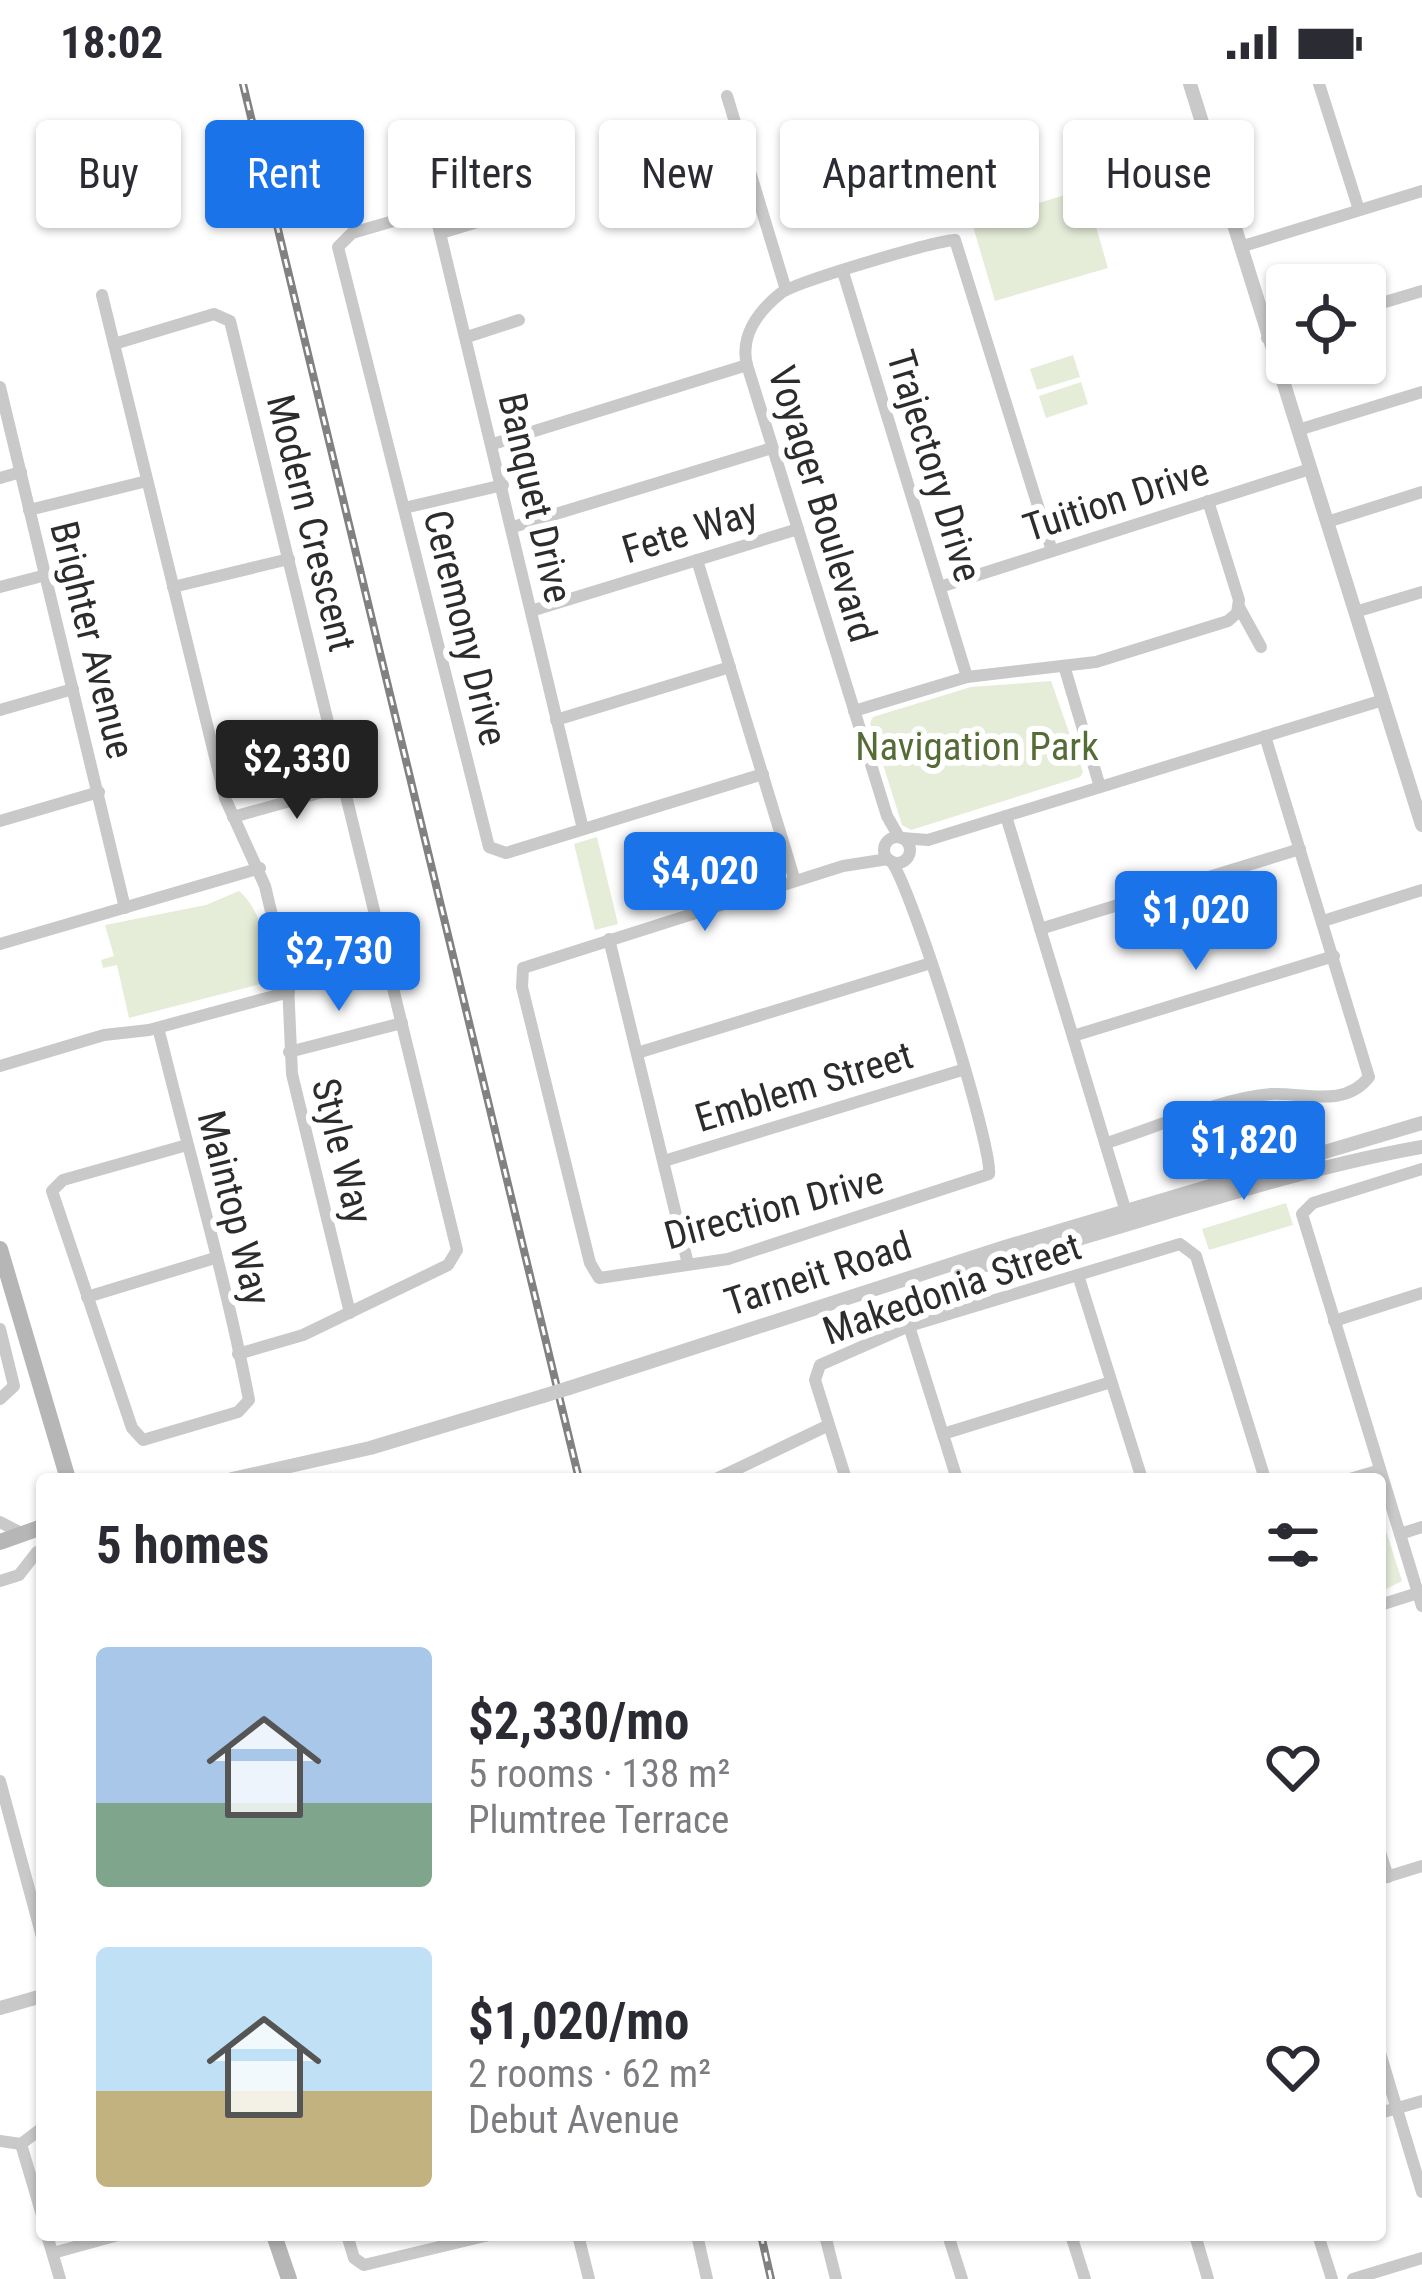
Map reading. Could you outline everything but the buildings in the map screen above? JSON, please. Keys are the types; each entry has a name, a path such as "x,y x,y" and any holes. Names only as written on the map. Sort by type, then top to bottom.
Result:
{"main road":[{"path":"0,1249 66,1473"},
{"path":"0,1542 36,1529"},
{"path":"280,2241 287,2271"}],"street":[{"path":"1190,84 1266,335"},
{"path":"1319,84 1359,210"},
{"path":"727,96 734,143 786,290 950,239 958,244 1052,551"},
{"path":"1240,247 1422,191"},
{"name":"Ceremony Drive","path":"388,223 352,233 338,248 489,847 506,853 763,774"},
{"name":"Banquet Drive","path":"440,228 583,830"},
{"path":"441,233 458,228"},
{"name":"Trajectory Drive","path":"844,272 967,677"},
{"name":"Voyager Boulevard","path":"786,290 745,337 747,365 887,816 907,857"},
{"path":"1386,302 1422,291"},
{"name":"Style Way","path":"102,295 233,817 260,868 289,992 289,1052 350,1313"},
{"name":"Modern Crescent","path":"114,344 214,314 228,319 457,1254 448,1265 303,1335 238,1354"},
{"path":"466,337 520,320"},
{"path":"493,444 747,365"},
{"path":"1282,384 1422,825"},
{"name":"Brighter Avenue","path":"0,387 125,908"},
{"path":"1298,430 1422,392"},
{"path":"513,527 772,448"},
{"name":"Tuition Drive","path":"940,587 1310,469"},
{"path":"0,478 21,472"},
{"path":"28,510 148,481"},
{"path":"404,508 502,484"},
{"path":"1327,522 1422,492"},
{"path":"1208,501 1239,607 1261,647"},
{"name":"Fete Way","path":"531,611 798,529"},
{"path":"173,587 289,559"},
{"path":"697,560 796,881"},
{"path":"0,587 46,574"},
{"path":"1355,612 1422,592"},
{"path":"854,711 967,677 1065,669 1228,621 1239,607"},
{"path":"556,720 730,667"},
{"path":"1065,669 1100,787"},
{"path":"0,710 73,689"},
{"path":"887,853 901,838 928,840 1383,700"},
{"path":"1106,1143 1264,1095 1312,1100 1365,1084 1369,1067 1265,736"},
{"path":"233,817 344,786"},
{"path":"0,821 99,792"},
{"name":"Voyager Boulevard","path":"887,816 887,853"},
{"path":"1006,816 1126,1212 1126,1219 1112,1232"},
{"path":"905,883 907,857 928,840"},
{"path":"1040,929 1300,849"},
{"path":"887,853 905,883 962,1070"},
{"path":"688,1264 609,939 887,853 907,857"},
{"path":"0,944 260,868"},
{"path":"1323,921 1422,890"},
{"name":"Direction Drive","path":"609,939 532,962 521,971 593,1272 602,1279 728,1259 989,1174 962,1070"},
{"path":"1073,1036 1334,956"},
{"path":"637,1052 931,963"},
{"path":"1,1065 289,992"},
{"path":"289,1052 402,1023"},
{"name":"Maintop Way","path":"87,1297 137,1437 238,1412 248,1403 158,1028"},
{"name":"Emblem Street","path":"664,1161 962,1070"},
{"name":"Tarneit Road","path":"259,1473 370,1448 543,1396 1422,1123"},
{"path":"187,1144 55,1186 54,1202 87,1297 215,1258"},
{"path":"1126,1212 1137,1219 1422,1147"},
{"path":"1381,1473 1303,1210 1422,1169"},
{"path":"894,1286 1112,1232 1246,1190"},
{"name":"Makedonia Street","path":"844,1473 816,1368 909,1327 1180,1244 1192,1247 1263,1473"},
{"path":"1078,1275 1140,1473"},
{"path":"1334,1321 1422,1293"},
{"path":"909,1327 955,1473"},
{"path":"0,1329 13,1390 0,1400"},
{"path":"7,1353 42,1390"},
{"path":"944,1434 1111,1382"},
{"path":"745,1473 829,1426"},
{"path":"1370,1473 1380,1470"},
{"path":"1386,1489 1420,1600 1386,1604"},
{"path":"0,1522 23,1534"},
{"path":"1400,1534 1422,1527"},
{"path":"0,1581 19,1575 36,1553"},
{"path":"0,1781 36,1915"},
{"path":"1386,1877 1422,1866"},
{"path":"0,2008 36,1998"},
{"path":"1386,2074 1422,2192"},
{"path":"1386,2112 1422,2101"},
{"path":"0,2141 21,2144 36,2133"},
{"path":"21,2144 36,2195"},
{"path":"49,2241 60,2279"},
{"path":"52,2253 96,2241"},
{"path":"349,2241 354,2258 364,2265 464,2241"},
{"path":"580,2241 589,2279"},
{"path":"698,2241 707,2279"},
{"path":"826,2241 836,2279"},
{"path":"950,2241 962,2279"},
{"path":"1073,2241 1085,2279"},
{"path":"1197,2241 1208,2279"},
{"path":"1320,2241 1332,2279"},
{"path":"1353,2279 1422,2258"}],"green space":[{"path":"1063,196 1063,228 1096,228 1108,268 995,301 973,228 1039,228 1039,203"},
{"path":"1073,355 1080,377 1037,390 1030,369"},
{"path":"1081,382 1088,404 1046,418 1039,396"},
{"name":"Navigation Park","path":"1051,681 1083,772 1080,777 911,830 902,825 870,723 873,717 971,687"},
{"path":"597,837 618,924 595,930 574,844"},
{"path":"239,891 264,934 266,961 261,984 129,1018 117,965 103,968 101,960 114,956 105,925 206,905"},
{"path":"1286,1203 1293,1225 1209,1250 1202,1229"},
{"path":"1386,1531 1402,1581 1386,1589"}],"railway":[{"path":"243,84 578,1473"},
{"path":"762,2241 771,2279"}]}
